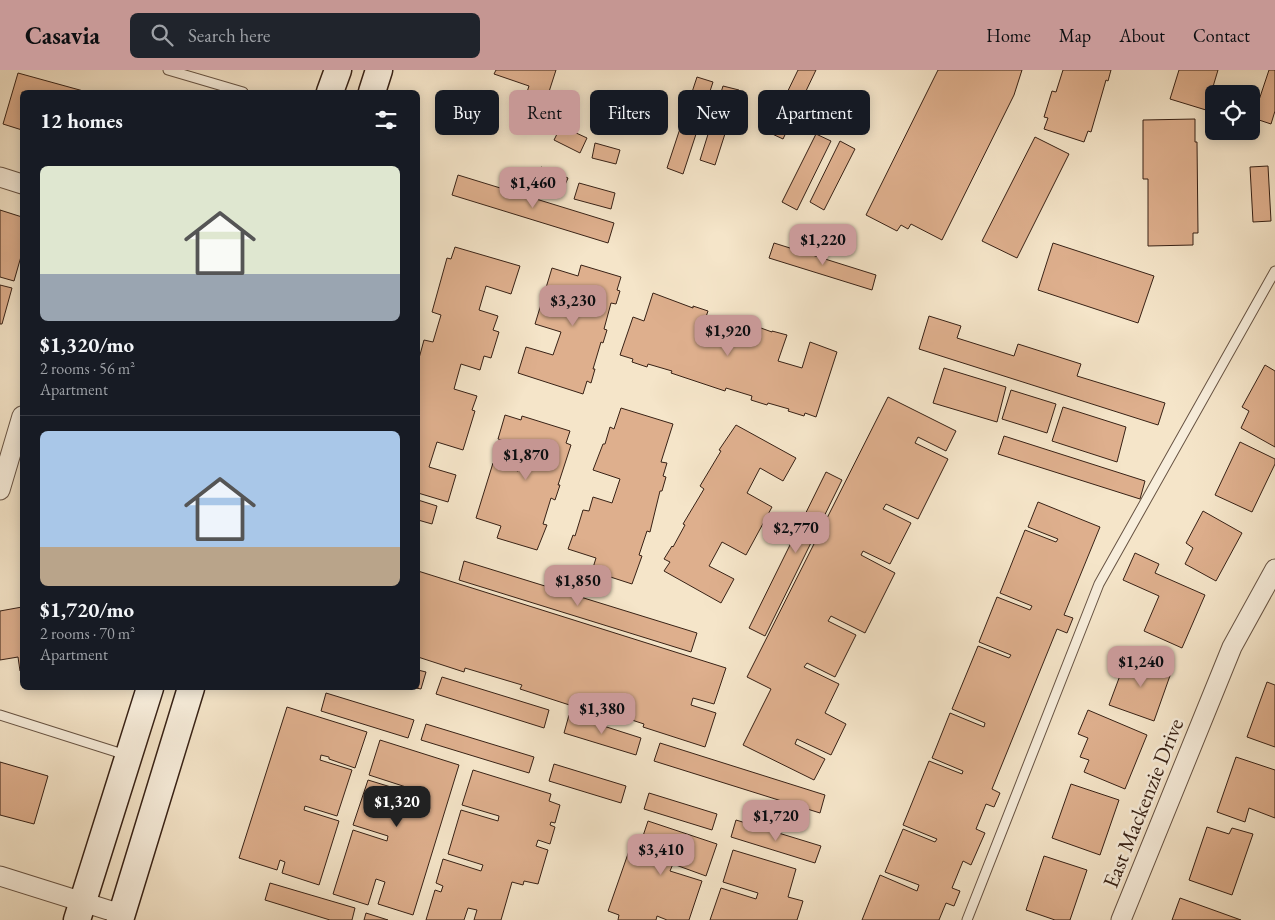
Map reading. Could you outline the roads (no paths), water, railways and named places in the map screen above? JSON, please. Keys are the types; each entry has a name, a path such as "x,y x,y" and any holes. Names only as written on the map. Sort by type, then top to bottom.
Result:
{"main road":[{"path":"331,90 338,70"},
{"path":"373,90 379,70"},
{"path":"80,911 149,690"},
{"path":"120,917 190,690"}],"street":[{"path":"0,177 20,183"},
{"path":"0,490 20,423"},
{"name":"East Mackenzie Drive","path":"1121,920 1232,647 1275,569"},
{"path":"0,876 80,911 120,917"}],"lane":[{"path":"168,70 236,90"},
{"path":"966,920 1099,584 1275,271"},
{"path":"0,715 130,756"}]}
